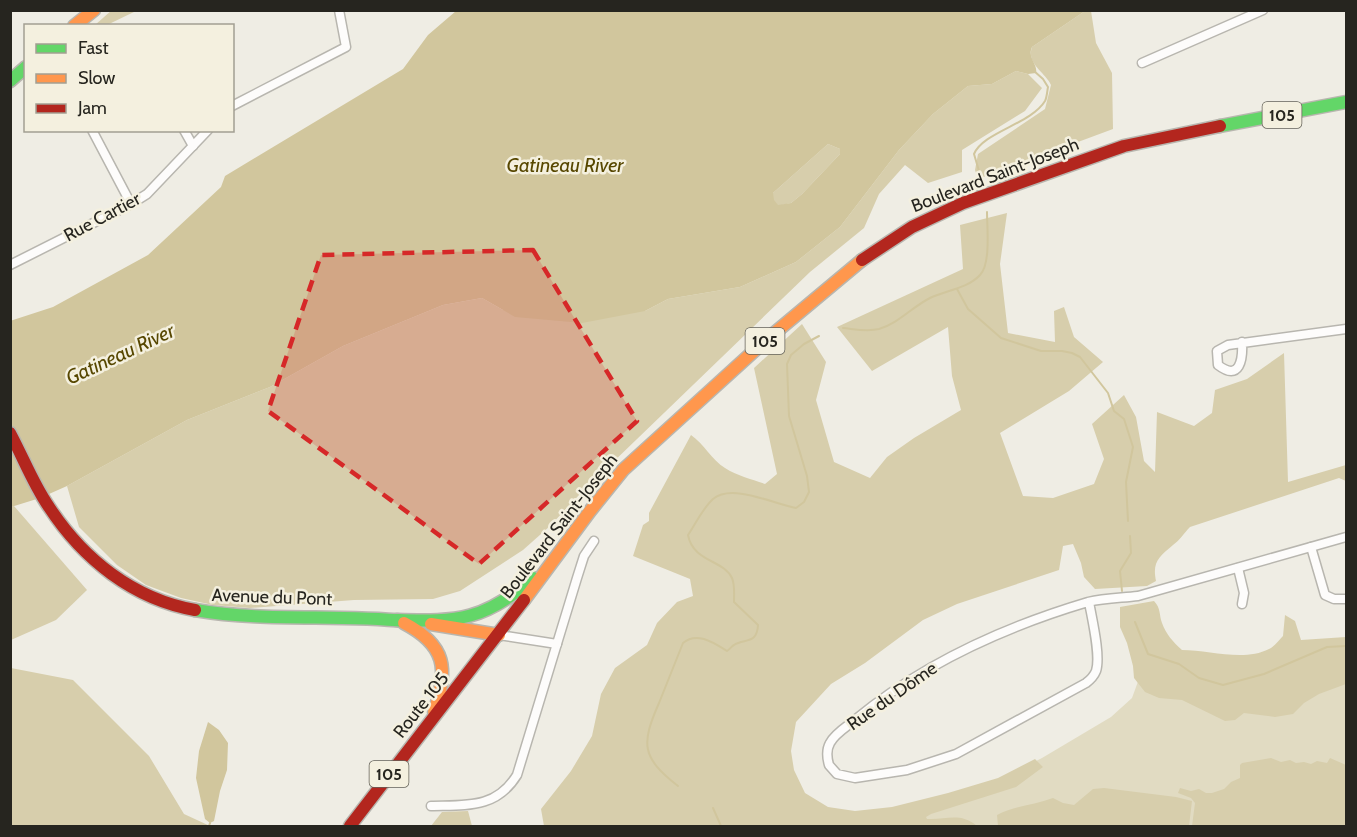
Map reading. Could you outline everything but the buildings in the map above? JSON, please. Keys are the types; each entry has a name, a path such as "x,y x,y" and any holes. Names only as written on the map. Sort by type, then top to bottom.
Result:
{"main road":[{"path":"76,24 94,10"},
{"path":"10,81 24,69"},
{"name":"Boulevard Saint-Joseph","path":"498,635 590,510 623,470 765,341 858,262 912,227 963,203 1124,146 1180,133 1347,102"},
{"name":"Avenue du Pont","path":"10,433 47,505 70,538 105,570 139,592 176,607 228,616 397,620 498,635"},
{"path":"397,620 453,621 490,610 513,595 536,575 590,510"},
{"path":"397,620 427,636 434,644 442,664 443,683 430,723"},
{"name":"Route 105","path":"350,826 498,635"}],"street":[{"path":"234,105 346,47 339,10"},
{"path":"1142,63 1263,10"},
{"path":"94,132 131,204"},
{"path":"185,132 193,146"},
{"name":"Rue Cartier","path":"10,265 147,194 206,132"},
{"path":"1242,342 1347,329"},
{"name":"Rue du Dôme","path":"1089,602 1097,663 1094,675 1086,683 956,754 934,763 907,770 855,778 837,774 829,765 827,753 830,741 892,692 949,657 974,645 1028,622 1089,602 1112,597 1138,596 1347,537"},
{"path":"430,806 466,804 497,798 510,786 522,761 584,556 594,541"},
{"path":"1311,547 1325,595 1334,599 1347,599"},
{"path":"1238,568 1244,593 1242,604"},
{"path":"498,635 557,644"}],"highlighted area":[{"path":"533,250 637,421 479,564 268,411 321,255"}],"shaded area":[{"path":"112,10 136,10 109,24 96,24"},
{"path":"1085,11 1091,11 1096,43 1112,73 1113,129 978,179 975,170 978,154 1045,109 1051,85 1034,63 1032,47"},
{"path":"1016,71 1028,74 1042,88 1025,111 962,150 962,172 928,183 905,165 879,194 864,228 810,272 580,494 550,526 523,550 460,591 433,599 354,600 250,608 213,605 181,598 146,585 117,565 79,527 67,486 187,420 270,387 343,346 443,305 482,298 503,310 645,311 668,299 740,287 796,262 840,227 899,150 933,114 968,86 992,84"},
{"path":"828,144 840,149 840,154 802,194 791,203 778,206 773,200 773,193"},
{"path":"1007,213 1000,264 1008,333 1055,342 1054,311 1064,307 1074,337 1103,362 1069,391 1000,433 1023,496 1053,498 1094,484 1104,459 1092,424 1124,395 1136,417 1144,461 1155,472 1157,412 1194,426 1212,413 1215,390 1247,379 1284,353 1288,482 1346,465 1346,481 1339,478 1190,527 1160,557 1155,569 1156,581 1147,586 1095,589 1084,577 1073,544 1063,546 1059,570 957,604 923,620 865,663 831,684 796,722 791,751 794,770 805,793 828,807 855,811 892,807 998,778 1035,759 1043,767 1016,787 926,817 927,819 965,819 977,826 544,826 541,809 571,771 592,736 601,694 615,668 647,645 657,623 677,602 693,596 690,579 633,556 643,525 649,521 649,513 691,435 720,465 734,473 765,484 777,474 754,368 802,324 826,362 816,400 834,462 870,478 887,457 961,410 952,376 948,327 872,371 837,327 963,269 960,225"},
{"path":"14,506 87,590 56,620 11,640 10,507"},
{"path":"1154,601 1166,631 1182,650 1238,655 1259,653 1271,648 1283,636 1285,615 1295,621 1301,640 1346,637 1346,684 1319,694 1304,703 1293,714 1275,717 1244,713 1235,720 1225,721 1182,700 1159,698 1145,692 1134,678 1127,643 1120,627 1120,607"},
{"path":"1346,646 1346,826 890,826 1004,777 1042,758 1111,717 1132,698 1148,654 1179,664"},
{"path":"11,668 73,680 149,756 184,814 210,826 11,826"},
{"path":"1271,758 1281,762 1290,760 1296,763 1311,764 1317,761 1327,763 1330,758 1346,765 1346,826 1192,826 1195,803 1191,798 1178,793 1180,788 1191,791 1199,789 1212,793 1224,789 1231,782 1240,778 1242,763"},
{"path":"1104,788 1192,801 1189,826 998,826 997,815 1010,810 1053,798 1074,805 1093,789"},
{"path":"468,811 472,826 431,826 442,812"}],"water":[{"name":"Gatineau River","path":"456,11 1085,11 1032,47 1031,54 1036,73 1016,71 992,84 968,86 933,114 899,150 840,227 796,262 740,287 668,299 645,311 582,323 515,317 482,298 443,305 343,346 270,387 187,420 67,486 11,507 10,321 53,307 148,255 221,187 225,176 403,69 428,35","holes":["828,144 840,149 840,154 802,194 791,203 778,205 773,193"]},
{"path":"208,722 219,730 228,743 227,770 214,821 210,823 205,819 196,778 199,751"}],"waterway":[{"path":"979,171 974,154 979,146 1029,116 1045,101 1048,87 1034,71"},
{"path":"843,328 879,329 893,323 930,298 975,280 986,263 987,212"},
{"path":"957,289 968,309 1001,338 1041,351 1062,351 1080,357 1108,393 1114,411 1124,419 1133,447 1126,482 1128,521"},
{"path":"678,786 657,767 651,758 647,740 653,717 683,643 700,638 727,651 733,645 753,638 758,625 734,602 734,584 728,572 696,551 688,535 706,507 713,499 721,495 742,494 796,508 804,502 809,492 807,476 789,416 787,364 791,355 804,344 819,336"},
{"path":"1122,591 1120,571 1131,553 1130,536"},
{"path":"1135,622 1148,654 1179,664 1199,678 1223,685 1264,674 1327,647 1346,646"},
{"path":"713,808 721,826"}],"traffic: fast":[{"path":"10,81 24,69"},
{"path":"1220,126 1346,102"},
{"path":"397,620 437,620 470,616 500,603 533,578"},
{"path":"195,610 248,616 405,621"}],"traffic: slow":[{"path":"76,24 94,10"},
{"path":"524,600 623,470 765,341 862,260"},
{"path":"404,623 429,640 440,660 442,683 434,712"},
{"path":"431,624 499,635"}],"traffic: jam":[{"path":"862,260 912,227 963,203 1124,146 1220,126"},
{"path":"10,433 43,498 62,526 94,560 112,574 151,597 195,610"},
{"path":"350,826 524,600"}]}
